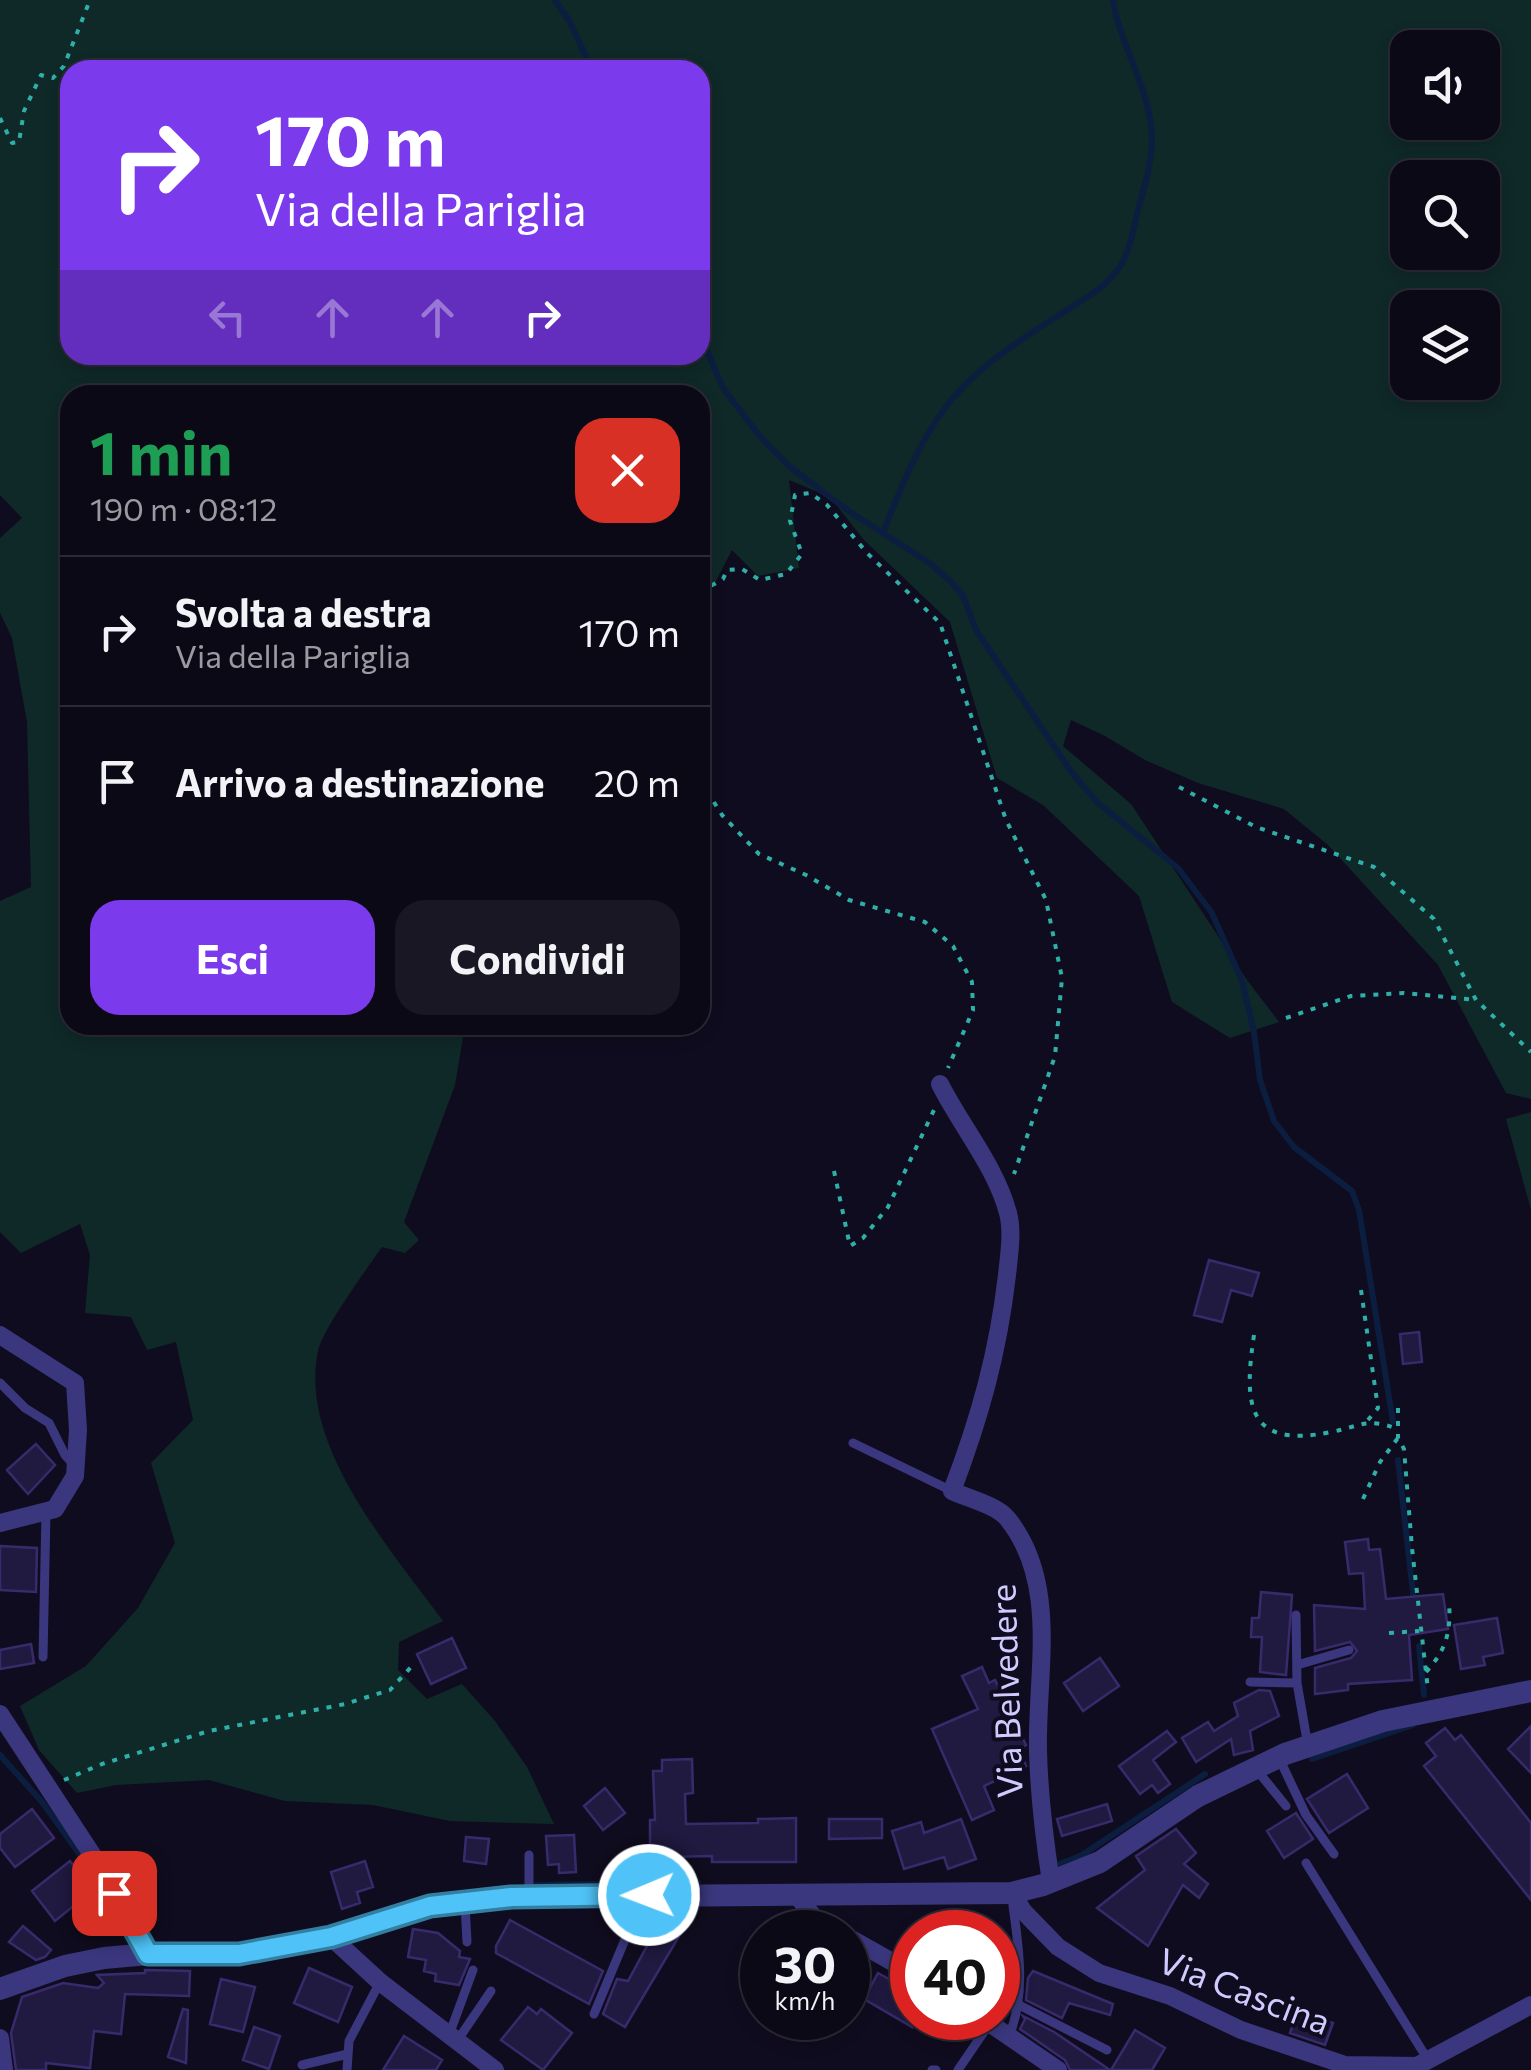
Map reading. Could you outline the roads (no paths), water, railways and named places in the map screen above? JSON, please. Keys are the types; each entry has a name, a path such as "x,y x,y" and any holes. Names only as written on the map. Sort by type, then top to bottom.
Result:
{"street":[{"path":"940,1084 1010,1217 998,1350 952,1491"},
{"path":"0,1334 75,1384 78,1430 74,1476 55,1510 0,1523"},
{"name":"Via Belvedere","path":"952,1491 1005,1516 1035,1568 1042,1620 1038,1753 1052,1882"},
{"path":"0,1989 66,1966 148,1954 239,1954 331,1937 430,1906 530,1889 649,1895 1012,1893 1100,1862 1198,1796 1279,1758 1382,1721 1531,1691"},
{"path":"0,1714 97,1862 148,1954"},
{"path":"795,1893 808,1910"},
{"name":"Via Cascina","path":"1012,1893 1022,1910 1058,1947 1099,1973 1170,1996 1241,2030 1345,2065 1424,2065"},
{"path":"331,1937 380,1982 495,2070"},
{"path":"1424,2065 1531,2005"},
{"path":"0,2038 4,2070"},
{"path":"1015,2040 1058,2070"}],"lane":[{"path":"0,1383 25,1408 49,1424 65,1455 76,1466"},
{"path":"854,1442 952,1491"},
{"path":"43,1657 46,1512"},
{"path":"1296,1615 1297,1683 1308,1747"},
{"path":"1297,1665 1348,1650"},
{"path":"1250,1682 1297,1683"},
{"path":"1279,1758 1306,1815 1334,1854"},
{"path":"1256,1769 1286,1806"},
{"path":"529,1855 530,1889"},
{"path":"1306,1862 1424,2065"},
{"path":"1012,1893 1014,1910"},
{"path":"594,2014 628,1930 649,1895"},
{"path":"465,1902 467,1942"},
{"path":"453,2038 473,1970"},
{"path":"347,2070 348,2041 380,1982"},
{"path":"453,2038 491,1990"},
{"path":"1020,2005 1107,2050"},
{"path":"958,2070 975,2040"},
{"path":"302,2065 348,2054"}],"waterway":[{"path":"555,0 587,60"},
{"path":"883,533 916,455 950,401 996,358 1100,288 1124,258 1148,173 1152,139 1147,103 1113,0"},
{"path":"710,358 723,388 762,439 789,466 847,510 931,564 952,583 963,596 976,630 1072,773 1098,803 1178,868 1212,913 1242,981 1260,1080 1274,1121 1294,1147 1352,1191 1359,1210 1393,1422"},
{"path":"1398,1460 1414,1602"},
{"path":"1419,1646 1424,1695"},
{"path":"1312,1759 1413,1725"},
{"path":"0,1755 42,1802 98,1880"},
{"path":"1060,1864 1082,1855 1205,1774"},
{"path":"536,1885 698,1882"}]}
